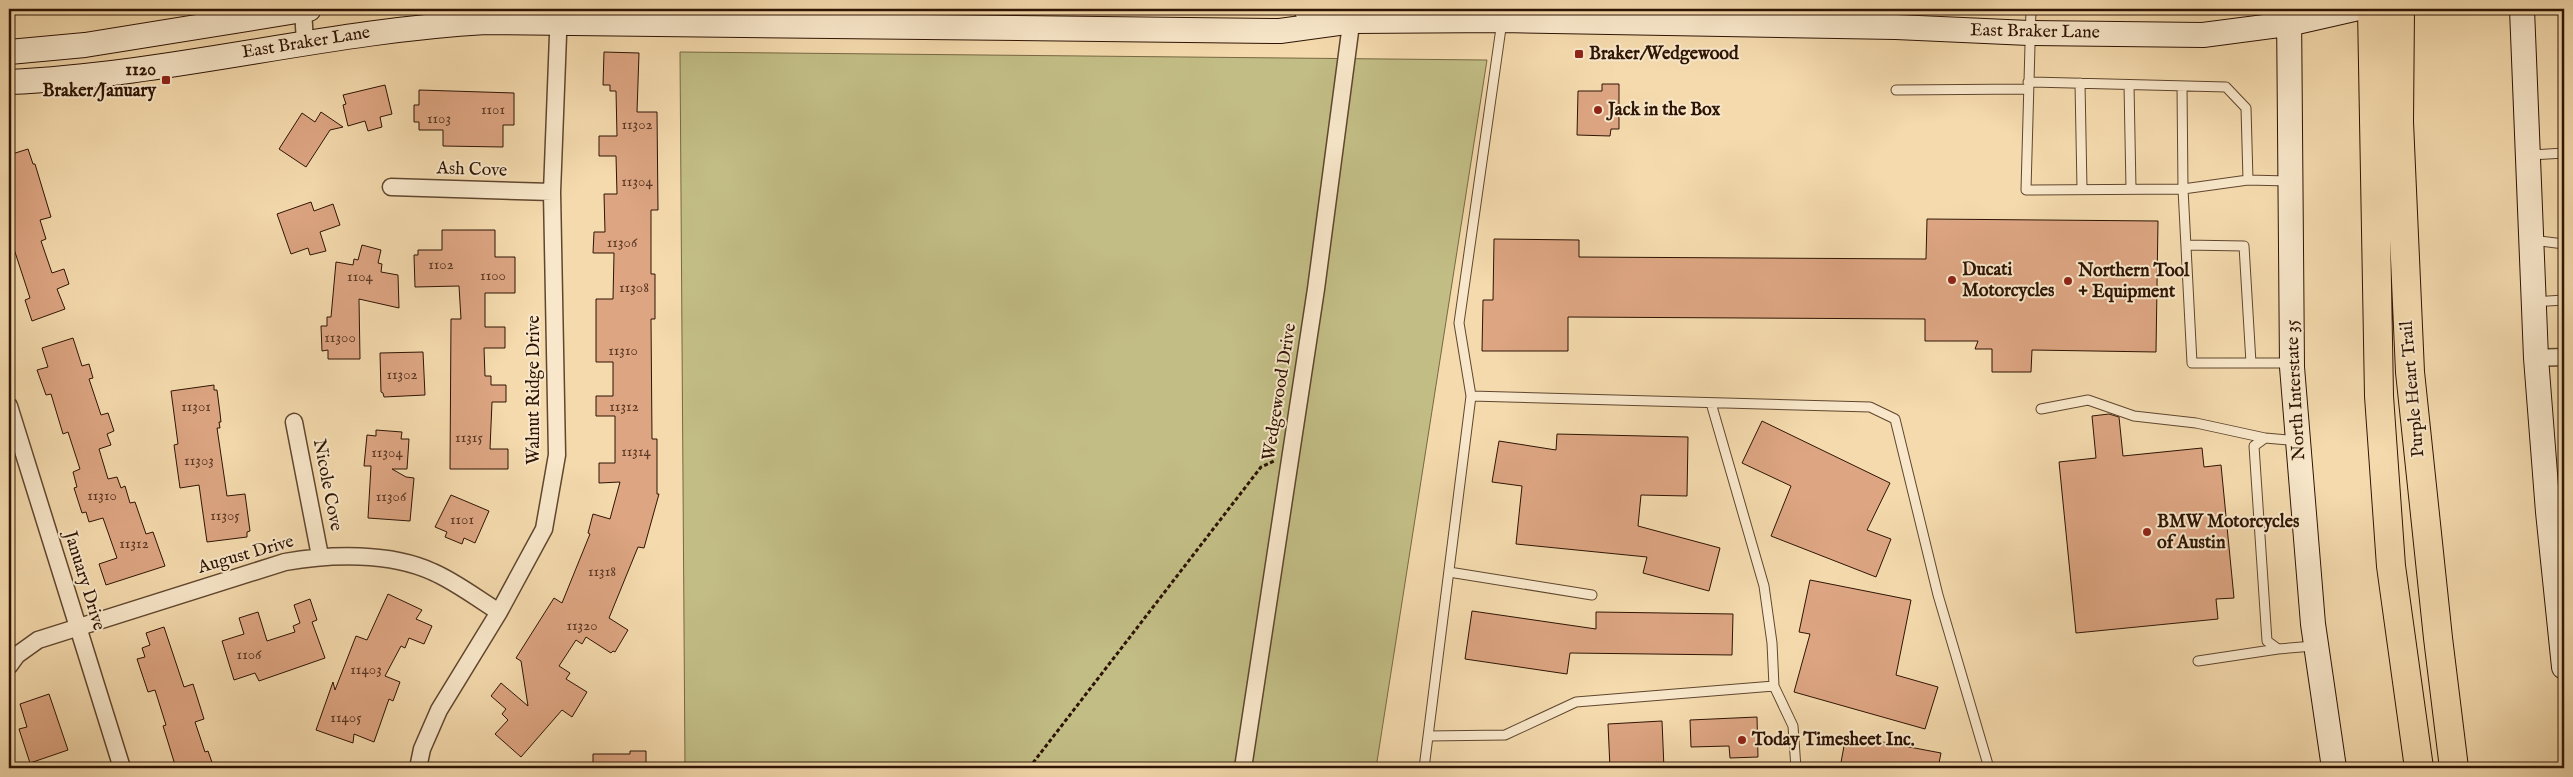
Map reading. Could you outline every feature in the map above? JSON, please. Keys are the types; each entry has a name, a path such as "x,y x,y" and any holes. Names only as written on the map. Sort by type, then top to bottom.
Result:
{"highway":[{"name":"Purple Heart Trail","path":"2372,9 2379,396 2391,566 2419,768"},
{"name":"Purple Heart Trail","path":"2400,9 2399,122 2410,372 2438,638 2454,768"}],"main road":[{"name":"East Braker Lane","path":"9,52 85,45 305,9"},
{"name":"East Braker Lane","path":"1306,9 1354,15 1502,20 1799,17 2028,33 2203,34 2288,16 2343,12"},
{"path":"2522,9 2536,358 2560,580 2564,667"},
{"name":"East Braker Lane","path":"9,82 97,75 433,25 559,15 1280,31 1354,15"},
{"name":"North Interstate 35","path":"2288,16 2292,362 2316,646 2334,768"}],"street":[{"path":"305,9 305,43"},
{"name":"Walnut Ridge Drive","path":"418,768 422,749 439,710 499,612 544,529 557,455 552,192 559,15"},
{"name":"Wedgewood Drive","path":"1243,768 1316,289 1354,15"},
{"name":"Ash Cove","path":"391,187 552,192"},
{"path":"2536,358 2564,358"},
{"name":"January Drive","path":"9,406 122,768"},
{"name":"Nicole Cove","path":"294,422 320,556"},
{"name":"August Drive","path":"9,666 17,655 38,640 77,626 285,562 320,556 361,557 396,562 433,572 499,612"}],"lane":[{"path":"2031,9 2028,33 2026,190 2183,189 2248,180 2290,181"},
{"path":"1424,768 1471,396 1459,323 1502,20"},
{"path":"1896,90 2080,83 2226,87 2246,108 2248,180"},
{"path":"2080,83 2082,189"},
{"path":"2129,85 2131,189"},
{"path":"2182,86 2183,189 2192,363 2292,362"},
{"path":"2528,155 2564,153"},
{"path":"2531,240 2564,244"},
{"path":"2186,245 2244,246 2251,363"},
{"path":"2534,302 2564,300"},
{"path":"1471,396 1870,407 1895,419 1938,595 1989,768"},
{"path":"2041,409 2088,400 2134,416 2196,423 2265,438 2298,441"},
{"path":"1711,402 1764,586 1772,643 1774,686 1793,726 1796,768"},
{"path":"2265,438 2254,446 2267,641 2278,649"},
{"path":"1449,572 1592,595"},
{"path":"2198,661 2278,649 2316,646"},
{"path":"1428,736 1505,735 1576,702 1774,686"}],"path":[{"path":"1029,768 1261,467 1290,452"}],"shaded area":[{"path":"680,52 1487,60 1376,768 685,768"}],"building":[{"path":"604,52 639,53 637,112 657,112 658,210 651,210 651,274 655,274 655,319 651,319 652,439 657,439 657,494 659,494 644,548 638,547 609,618 628,630 615,652 611,653 586,637 582,644 576,640 559,666 570,673 566,679 587,692 572,717 562,710 521,757 495,734 508,720 502,714 506,709 491,696 501,683 528,706 521,661 516,658 554,598 562,603 590,534 588,533 593,514 610,519 620,482 599,483 599,463 615,463 615,416 596,416 596,396 613,396 613,362 596,362 596,299 613,299 614,253 593,253 594,232 605,232 604,194 617,194 616,156 599,156 599,136 617,136 616,91 610,91 610,85 603,85"},
{"name":"Jack in the Box","path":"1602,84 1619,84 1619,129 1611,129 1610,136 1577,135 1578,91 1602,91"},
{"path":"385,85 392,114 380,117 382,127 368,131 365,121 348,126 343,105 346,104 343,95"},
{"path":"419,90 514,93 514,125 503,125 503,147 443,146 443,130 419,130 419,122 414,122 414,105 419,105"},
{"path":"321,112 343,127 330,130 306,167 279,149 302,113 315,122"},
{"path":"28,149 33,164 35,164 51,217 40,220 46,239 41,241 52,273 64,269 69,284 57,289 65,309 32,321 25,300 30,298 14,249 9,250 9,155"},
{"path":"311,202 314,211 333,204 340,225 320,232 326,251 310,255 308,248 291,254 277,214"},
{"path":"1927,219 2158,221 2156,352 2032,350 2031,372 1992,372 1992,349 1975,349 1978,341 1925,341 1925,319 1568,317 1568,351 1482,351 1483,300 1493,300 1494,239 1579,240 1579,257 1926,259"},
{"path":"442,230 495,230 495,257 515,257 515,293 485,293 485,327 505,327 505,348 484,348 485,376 491,376 491,385 506,385 506,402 492,402 490,449 508,449 508,469 450,469 451,319 461,319 459,286 415,287 414,255 418,255 418,250 442,250"},
{"path":"362,245 381,250 378,263 382,264 381,272 398,275 399,308 359,299 360,359 328,359 328,350 322,351 321,326 327,326 327,317 331,317 336,262 353,265 354,259 358,260"},
{"path":"73,338 82,366 89,364 93,378 89,379 101,415 108,413 114,431 107,434 111,445 99,449 108,479 117,477 121,488 125,486 130,503 135,502 146,534 153,532 165,566 106,585 99,564 117,558 103,518 89,522 86,512 82,513 74,488 77,487 73,472 80,469 68,432 63,434 51,394 46,395 37,370 48,367 42,348"},
{"path":"423,352 425,395 384,397 381,392 380,353"},
{"path":"214,385 214,390 217,390 220,413 220,428 217,428 227,496 245,494 250,531 247,532 247,537 207,542 199,485 180,488 174,445 178,444 171,391"},
{"name":"BMW Motorcycles of Austin","path":"2109,414 2119,417 2123,456 2202,448 2204,467 2221,465 2234,598 2216,599 2218,619 2076,633 2059,462 2096,458 2092,416"},
{"path":"1762,421 1890,483 1867,530 1891,539 1876,577 1771,536 1791,486 1742,463"},
{"path":"376,430 402,432 401,439 409,439 407,469 392,469 406,477 414,478 410,521 368,518 371,466 364,466 367,435 376,436"},
{"path":"1557,434 1688,437 1687,496 1641,495 1638,526 1720,548 1709,591 1643,573 1647,557 1516,544 1522,486 1492,482 1499,441 1556,450"},
{"path":"451,495 489,511 475,543 464,538 462,544 445,537 447,532 435,527"},
{"path":"1810,580 1911,600 1896,675 1938,687 1925,729 1794,692 1810,634 1799,632"},
{"path":"388,594 422,610 416,619 432,626 424,644 409,638 405,648 401,646 385,676 400,682 393,701 389,699 374,742 354,734 353,743 316,730 333,682 335,690 356,636 367,640"},
{"path":"310,599 317,620 312,622 325,658 259,681 255,673 234,680 222,641 244,634 239,618 258,612 267,641 295,632 293,626 300,623 294,605"},
{"path":"1472,611 1596,629 1596,612 1733,614 1732,655 1570,653 1567,674 1465,659"},
{"path":"164,627 184,687 193,684 204,719 195,722 205,752 208,751 214,768 176,768 163,726 166,725 155,690 148,692 137,659 145,657 142,648 150,645 146,633"},
{"path":"49,694 68,750 30,763 19,729 27,727 20,704"},
{"path":"1757,717 1758,757 1730,758 1729,746 1691,747 1690,720"},
{"path":"1662,721 1664,768 1610,768 1608,724"},
{"path":"1846,735 1941,753 1938,768 1840,768"},
{"path":"630,751 646,751 646,768 593,768 593,754 630,754"}],"place":[{"name":"Braker/Wedgewood","path":"1579,54"},
{"name":"1120 Braker/January","path":"166,80"},
{"name":"Jack in the Box","path":"1598,110"},
{"name":"Ducati Motorcycles","path":"1952,280"},
{"name":"Northern Tool + Equipment","path":"2068,281"},
{"name":"BMW Motorcycles of Austin","path":"2147,532"},
{"name":"Today Timesheet Inc.","path":"1742,740"}]}
